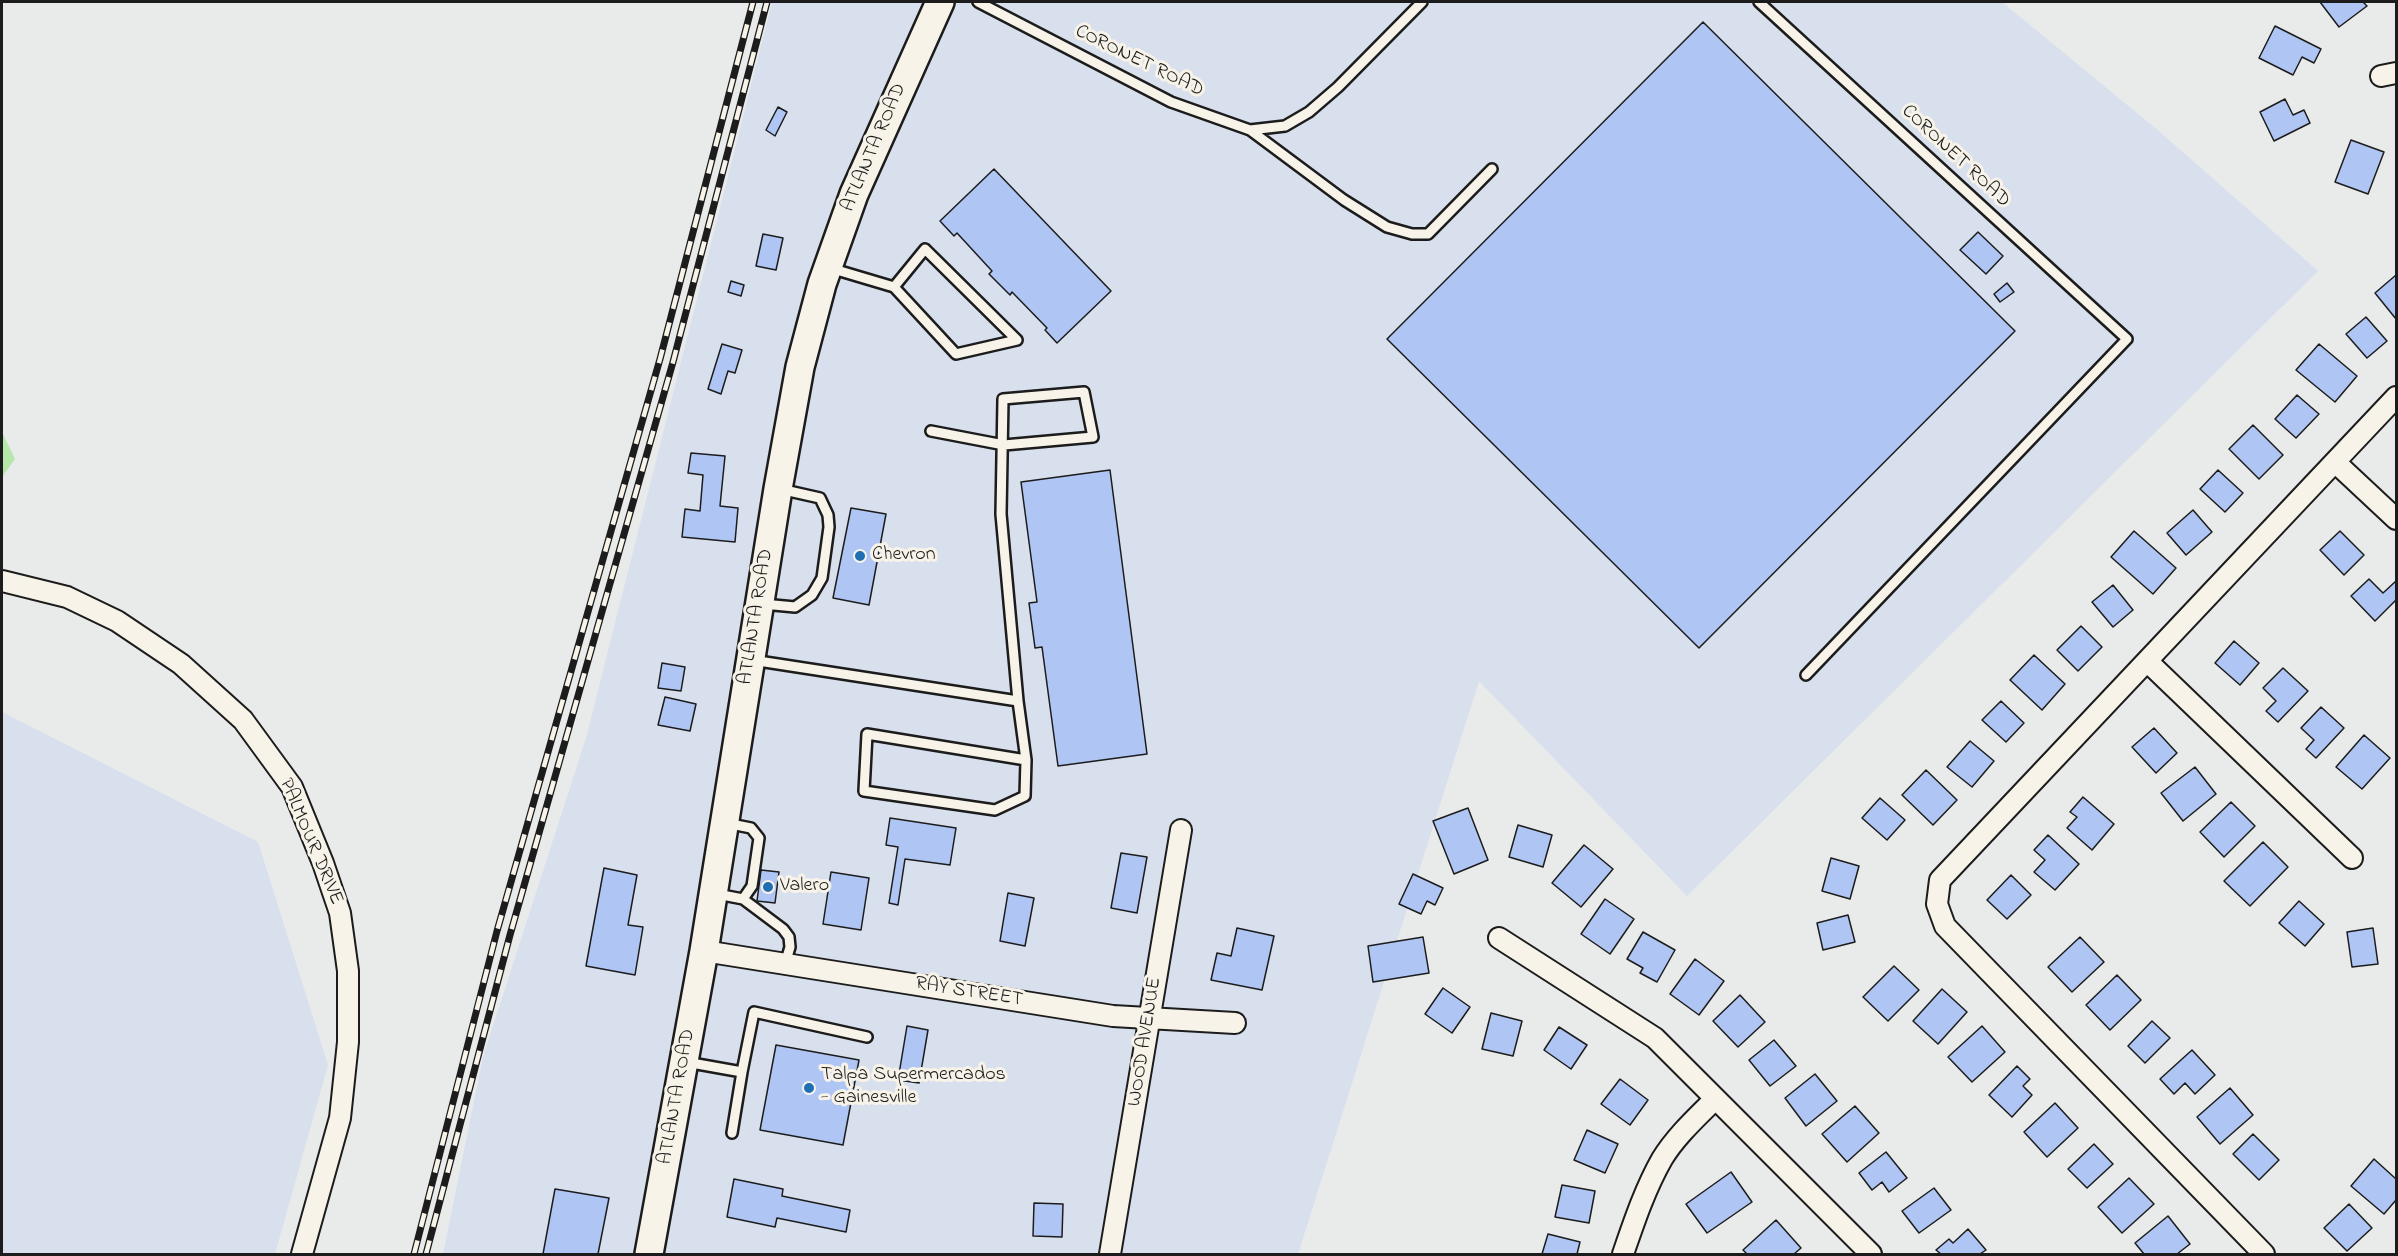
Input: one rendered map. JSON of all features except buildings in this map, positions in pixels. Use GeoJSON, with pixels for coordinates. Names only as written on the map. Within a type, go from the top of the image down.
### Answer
{"type":"FeatureCollection","features":[{"type":"Feature","properties":{"kind":"main road","name":"ATLANTA ROAD"},"geometry":{"type":"LineString","coordinates":[[649,1254],[704,951],[759,603],[800,367],[828,267],[854,194],[940,2]]}},
{"type":"Feature","properties":{"kind":"street"},"geometry":{"type":"LineString","coordinates":[[2264,1254],[1946,926],[1937,904],[1940,880],[2397,397]]}},
{"type":"Feature","properties":{"kind":"street"},"geometry":{"type":"LineString","coordinates":[[2335,462],[2397,519]]}},
{"type":"Feature","properties":{"kind":"street","name":"PALMOUR DRIVE"},"geometry":{"type":"LineString","coordinates":[[2,581],[66,597],[117,621],[181,664],[243,720],[292,787],[323,863],[340,913],[348,971],[348,1042],[340,1118],[302,1254]]}},
{"type":"Feature","properties":{"kind":"street"},"geometry":{"type":"LineString","coordinates":[[2147,661],[2352,858]]}},
{"type":"Feature","properties":{"kind":"street","name":"WOOD AVENUE"},"geometry":{"type":"LineString","coordinates":[[1110,1254],[1181,830]]}},
{"type":"Feature","properties":{"kind":"street"},"geometry":{"type":"LineString","coordinates":[[1499,938],[1655,1038],[1871,1254]]}},
{"type":"Feature","properties":{"kind":"street","name":"RAY STREET"},"geometry":{"type":"LineString","coordinates":[[704,951],[1113,1016],[1235,1023]]}},
{"type":"Feature","properties":{"kind":"street"},"geometry":{"type":"LineString","coordinates":[[1623,1254],[1642,1198],[1664,1157],[1689,1125],[1715,1099]]}},
{"type":"Feature","properties":{"kind":"lane","name":"CORONET ROAD"},"geometry":{"type":"LineString","coordinates":[[978,2],[1171,102],[1250,130],[1285,126],[1309,112],[1338,87],[1422,2]]}},
{"type":"Feature","properties":{"kind":"lane","name":"CORONET ROAD"},"geometry":{"type":"LineString","coordinates":[[1759,2],[2127,339],[1806,675]]}},
{"type":"Feature","properties":{"kind":"lane"},"geometry":{"type":"LineString","coordinates":[[1250,130],[1344,200],[1387,227],[1412,234],[1428,234],[1492,168]]}},
{"type":"Feature","properties":{"kind":"lane"},"geometry":{"type":"LineString","coordinates":[[828,267],[894,287],[956,354],[1017,340],[925,249],[894,287]]}},
{"type":"Feature","properties":{"kind":"lane"},"geometry":{"type":"LineString","coordinates":[[931,431],[1004,444],[1093,437],[1084,392],[1003,399],[1004,444],[1001,514],[1018,701],[1026,760],[1025,796],[995,810],[864,791],[867,734],[1026,760]]}},
{"type":"Feature","properties":{"kind":"lane"},"geometry":{"type":"LineString","coordinates":[[759,603],[795,607],[812,595],[822,579],[829,527],[828,515],[820,498],[778,489]]}},
{"type":"Feature","properties":{"kind":"lane"},"geometry":{"type":"LineString","coordinates":[[750,660],[1018,701]]}},
{"type":"Feature","properties":{"kind":"lane"},"geometry":{"type":"LineString","coordinates":[[724,822],[751,828],[759,838],[752,885],[743,899]]}},
{"type":"Feature","properties":{"kind":"lane"},"geometry":{"type":"LineString","coordinates":[[713,893],[743,899],[783,929],[789,937],[790,946],[785,964]]}},
{"type":"Feature","properties":{"kind":"lane"},"geometry":{"type":"LineString","coordinates":[[732,1133],[754,1012],[867,1037]]}},
{"type":"Feature","properties":{"kind":"lane"},"geometry":{"type":"LineString","coordinates":[[684,1062],[742,1072]]}},
{"type":"Feature","properties":{"kind":"shaded area"},"geometry":{"type":"Polygon","coordinates":[[[772,2],[2002,2],[2160,132],[2318,271],[1687,896],[1479,681],[1298,1254],[443,1254],[483,1057],[586,738],[772,2]]]}},
{"type":"Feature","properties":{"kind":"shaded area"},"geometry":{"type":"Polygon","coordinates":[[[2,712],[258,842],[328,1065],[275,1254],[2,1254],[2,712]]]}},
{"type":"Feature","properties":{"kind":"green space"},"geometry":{"type":"Polygon","coordinates":[[[2,432],[15,459],[2,477],[2,432]]]}},
{"type":"Feature","properties":{"kind":"railway"},"geometry":{"type":"LineString","coordinates":[[414,1254],[497,931],[660,359],[753,2]]}},
{"type":"Feature","properties":{"kind":"railway"},"geometry":{"type":"LineString","coordinates":[[426,1254],[510,935],[673,362],[767,2]]}},
{"type":"Feature","properties":{"kind":"place","name":"Chevron"},"geometry":{"type":"Point","coordinates":[860,556]}},
{"type":"Feature","properties":{"kind":"place","name":"Valero"},"geometry":{"type":"Point","coordinates":[768,887]}},
{"type":"Feature","properties":{"kind":"place","name":"Talpa Supermercados - Gainesville"},"geometry":{"type":"Point","coordinates":[809,1088]}}]}
